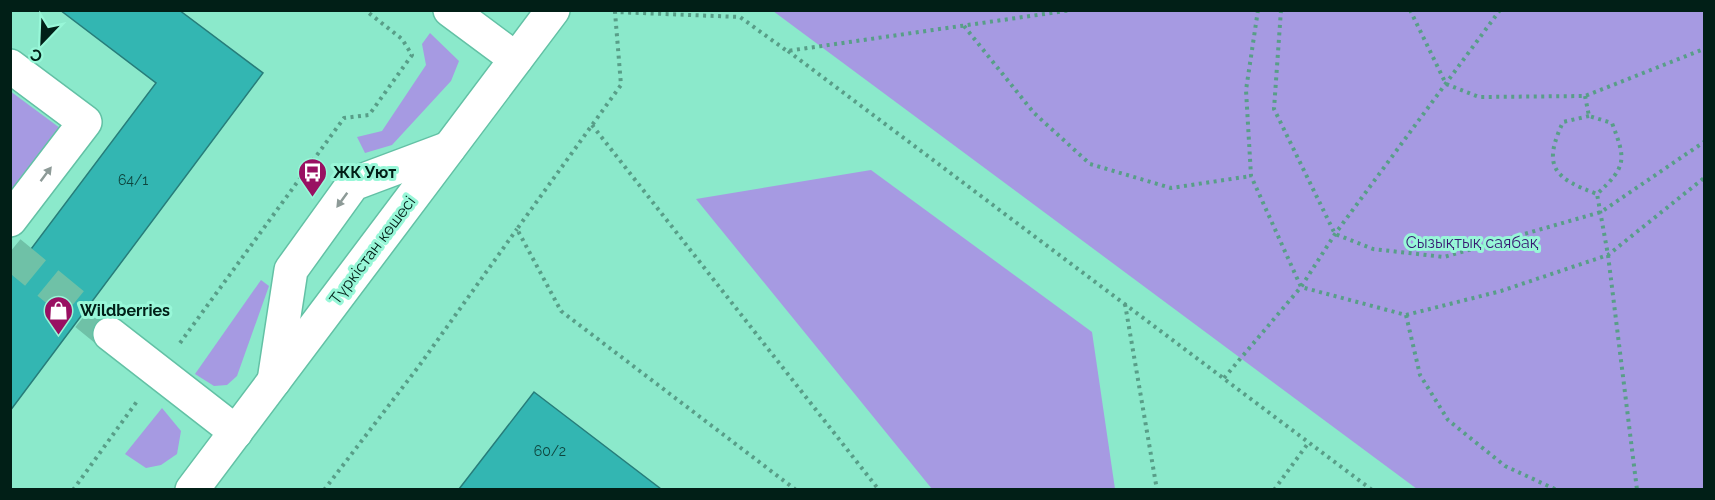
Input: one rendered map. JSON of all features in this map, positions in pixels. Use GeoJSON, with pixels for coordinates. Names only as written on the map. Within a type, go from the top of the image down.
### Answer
{"type":"FeatureCollection","features":[{"type":"Feature","properties":{"kind":"main road"},"geometry":{"type":"LineString","coordinates":[[450,10],[516,60]]}},
{"type":"Feature","properties":{"kind":"main road","name":"Түркістан көшесі"},"geometry":{"type":"LineString","coordinates":[[192,489],[553,10]]}},
{"type":"Feature","properties":{"kind":"main road"},"geometry":{"type":"LineString","coordinates":[[10,66],[85,122],[10,220]]}},
{"type":"Feature","properties":{"kind":"main road"},"geometry":{"type":"LineString","coordinates":[[274,381],[291,270],[353,184],[449,148]]}},
{"type":"Feature","properties":{"kind":"main road"},"geometry":{"type":"LineString","coordinates":[[110,334],[236,432]]}},
{"type":"Feature","properties":{"kind":"path"},"geometry":{"type":"LineString","coordinates":[[73,489],[344,118],[369,114],[412,55],[402,39],[364,10]]}},
{"type":"Feature","properties":{"kind":"path"},"geometry":{"type":"LineString","coordinates":[[787,51],[1072,10]]}},
{"type":"Feature","properties":{"kind":"path"},"geometry":{"type":"LineString","coordinates":[[1258,10],[1246,90],[1251,176],[1301,287]]}},
{"type":"Feature","properties":{"kind":"path"},"geometry":{"type":"LineString","coordinates":[[1281,10],[1274,109],[1335,234],[1373,249],[1444,257],[1601,212],[1704,142]]}},
{"type":"Feature","properties":{"kind":"path"},"geometry":{"type":"LineString","coordinates":[[1410,10],[1446,84],[1479,97],[1585,96],[1704,49]]}},
{"type":"Feature","properties":{"kind":"path"},"geometry":{"type":"LineString","coordinates":[[1224,378],[1301,287],[1335,234],[1500,10]]}},
{"type":"Feature","properties":{"kind":"path"},"geometry":{"type":"LineString","coordinates":[[324,489],[419,366],[621,85],[615,12],[741,17],[1372,489]]}},
{"type":"Feature","properties":{"kind":"path"},"geometry":{"type":"LineString","coordinates":[[964,26],[1034,113],[1090,164],[1171,188],[1251,176]]}},
{"type":"Feature","properties":{"kind":"path"},"geometry":{"type":"LineString","coordinates":[[1585,96],[1590,116]]}},
{"type":"Feature","properties":{"kind":"path"},"geometry":{"type":"LineString","coordinates":[[1590,116],[1612,123],[1622,150],[1618,174],[1597,194],[1571,184],[1555,170],[1551,146],[1563,122],[1590,116]]}},
{"type":"Feature","properties":{"kind":"path"},"geometry":{"type":"LineString","coordinates":[[592,125],[879,489]]}},
{"type":"Feature","properties":{"kind":"path"},"geometry":{"type":"LineString","coordinates":[[1301,287],[1406,315],[1501,291],[1608,255],[1704,178]]}},
{"type":"Feature","properties":{"kind":"path"},"geometry":{"type":"LineString","coordinates":[[1597,194],[1608,255],[1637,489]]}},
{"type":"Feature","properties":{"kind":"path"},"geometry":{"type":"LineString","coordinates":[[517,230],[561,311],[796,489]]}},
{"type":"Feature","properties":{"kind":"path"},"geometry":{"type":"LineString","coordinates":[[1125,304],[1157,489]]}},
{"type":"Feature","properties":{"kind":"path"},"geometry":{"type":"LineString","coordinates":[[1406,315],[1420,375],[1448,420],[1505,466],[1557,489]]}},
{"type":"Feature","properties":{"kind":"path"},"geometry":{"type":"LineString","coordinates":[[1274,489],[1309,442]]}},
{"type":"Feature","properties":{"kind":"green space","name":"Сызықтық саябақ"},"geometry":{"type":"Polygon","coordinates":[[[773,11],[1704,11],[1704,489],[1417,489],[773,11]]]}},
{"type":"Feature","properties":{"kind":"green space"},"geometry":{"type":"Polygon","coordinates":[[[430,33],[459,61],[451,81],[392,145],[365,153],[357,137],[382,131],[426,65],[422,44],[430,33]]]}},
{"type":"Feature","properties":{"kind":"green space"},"geometry":{"type":"Polygon","coordinates":[[[10,91],[64,131],[10,202],[10,91]]]}},
{"type":"Feature","properties":{"kind":"green space"},"geometry":{"type":"Polygon","coordinates":[[[871,170],[1092,332],[1115,489],[932,489],[696,199],[871,170]]]}},
{"type":"Feature","properties":{"kind":"green space"},"geometry":{"type":"Polygon","coordinates":[[[261,280],[269,286],[237,376],[227,385],[214,386],[195,374],[261,280]]]}},
{"type":"Feature","properties":{"kind":"green space"},"geometry":{"type":"Polygon","coordinates":[[[162,408],[181,431],[177,454],[161,465],[146,468],[125,454],[162,408]]]}},
{"type":"Feature","properties":{"kind":"building"},"geometry":{"type":"Polygon","coordinates":[[[60,10],[179,10],[263,73],[10,411],[10,277],[156,83],[60,10]]]}},
{"type":"Feature","properties":{"kind":"building"},"geometry":{"type":"Polygon","coordinates":[[[534,392],[661,489],[459,489],[534,392]]]}},
{"type":"Feature","properties":{"kind":"tunnel"},"geometry":{"type":"LineString","coordinates":[[10,252],[110,334]]}},
{"type":"Feature","properties":{"kind":"place","name":"ЖК Уют"},"geometry":{"type":"Point","coordinates":[312,198]}},
{"type":"Feature","properties":{"kind":"place","name":"Wildberries"},"geometry":{"type":"Point","coordinates":[59,336]}}]}
